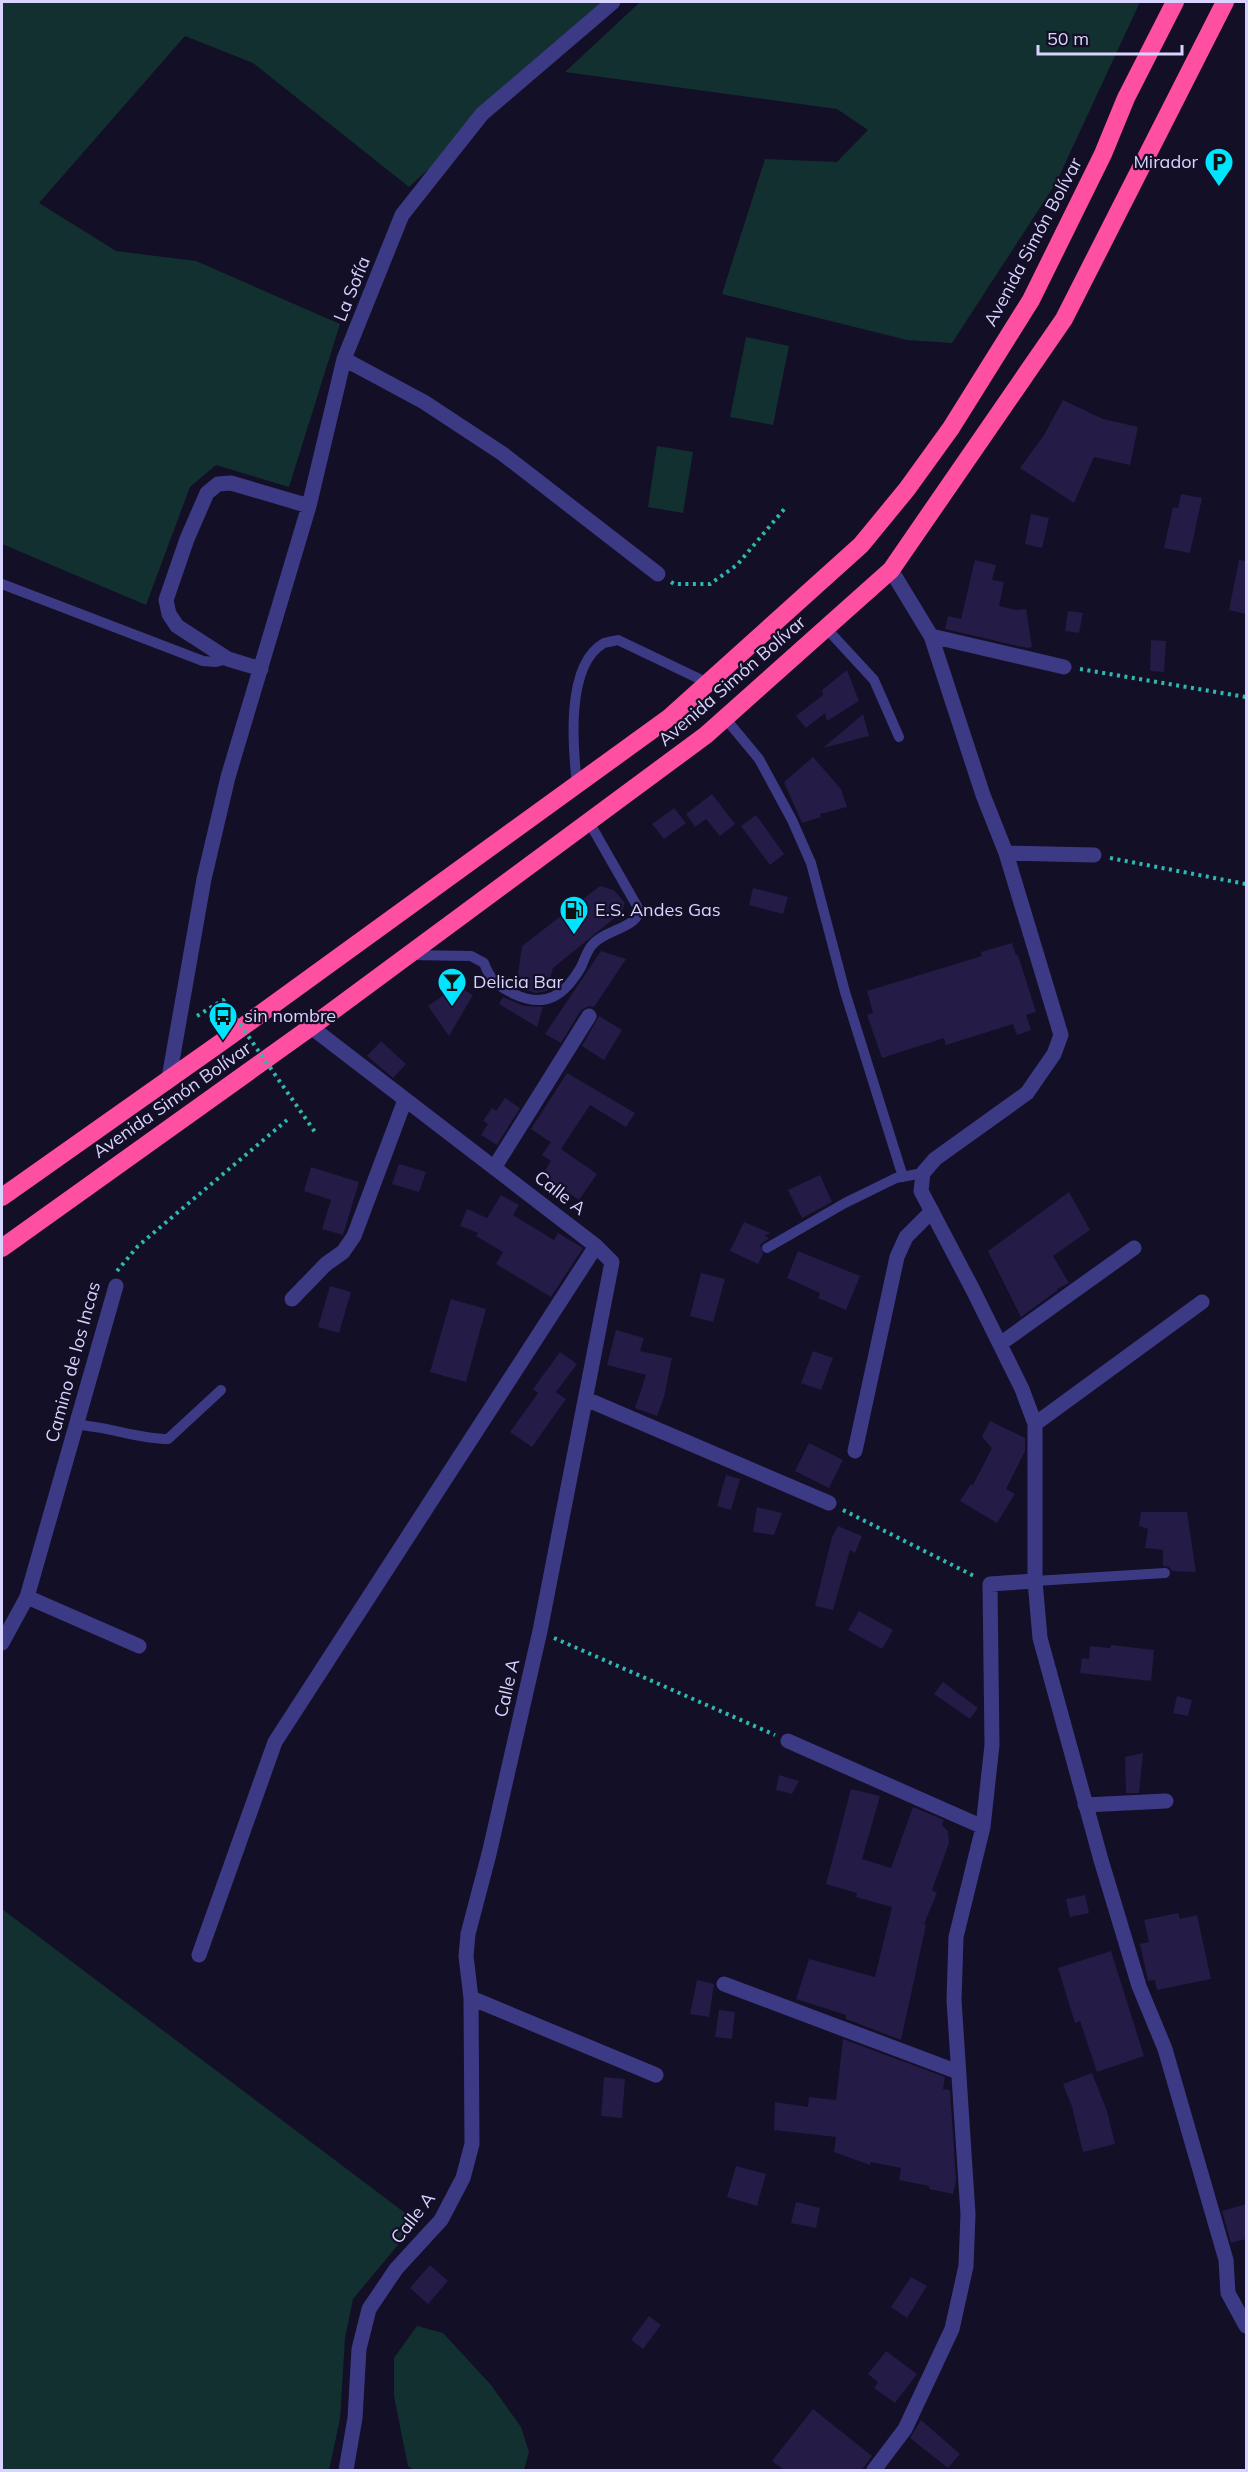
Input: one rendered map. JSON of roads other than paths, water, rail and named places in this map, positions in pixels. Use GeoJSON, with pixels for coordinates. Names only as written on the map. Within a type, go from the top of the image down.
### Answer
{"type":"FeatureCollection","features":[{"type":"Feature","properties":{"kind":"highway","name":"Avenida Simón Bolívar"},"geometry":{"type":"LineString","coordinates":[[2,1197],[670,717],[861,545],[908,489],[951,428],[1031,300],[1103,154],[1126,98],[1175,2]]}},
{"type":"Feature","properties":{"kind":"highway","name":"Avenida Simón Bolívar"},"geometry":{"type":"LineString","coordinates":[[2,1248],[311,1027],[706,735],[891,570],[1064,319],[1225,2]]}},
{"type":"Feature","properties":{"kind":"street","name":"La Sofía"},"geometry":{"type":"LineString","coordinates":[[169,1078],[204,879],[228,777],[309,506],[344,359],[402,215],[482,114],[613,2]]}},
{"type":"Feature","properties":{"kind":"street"},"geometry":{"type":"LineString","coordinates":[[344,359],[424,402],[503,454],[658,574]]}},
{"type":"Feature","properties":{"kind":"street"},"geometry":{"type":"LineString","coordinates":[[261,669],[228,659],[177,626],[169,614],[166,600],[187,540],[207,493],[218,484],[231,483],[309,506]]}},
{"type":"Feature","properties":{"kind":"street"},"geometry":{"type":"LineString","coordinates":[[891,570],[931,636],[983,795],[1006,853],[1060,1035],[1053,1054],[1027,1093],[934,1159],[923,1173],[921,1191],[1000,1344],[1035,1424],[1035,1581],[1040,1638],[1085,1805],[1139,1986],[1165,2049],[1226,2260],[1228,2293],[1246,2326]]}},
{"type":"Feature","properties":{"kind":"street"},"geometry":{"type":"LineString","coordinates":[[931,636],[1064,667]]}},
{"type":"Feature","properties":{"kind":"street"},"geometry":{"type":"LineString","coordinates":[[1006,853],[1094,855]]}},
{"type":"Feature","properties":{"kind":"street"},"geometry":{"type":"LineString","coordinates":[[494,1168],[589,1016]]}},
{"type":"Feature","properties":{"kind":"street","name":"Calle A"},"geometry":{"type":"LineString","coordinates":[[311,1027],[596,1246],[612,1262],[540,1631],[489,1854],[468,1934],[466,1956],[471,1998],[472,2144],[464,2178],[441,2220],[396,2269],[369,2308],[359,2349],[355,2418],[346,2470]]}},
{"type":"Feature","properties":{"kind":"street"},"geometry":{"type":"LineString","coordinates":[[291,1299],[326,1264],[343,1252],[354,1236],[405,1100]]}},
{"type":"Feature","properties":{"kind":"street"},"geometry":{"type":"LineString","coordinates":[[855,1451],[897,1257],[906,1237],[932,1211]]}},
{"type":"Feature","properties":{"kind":"street"},"geometry":{"type":"LineString","coordinates":[[199,1955],[275,1742],[596,1246]]}},
{"type":"Feature","properties":{"kind":"street"},"geometry":{"type":"LineString","coordinates":[[1000,1344],[1134,1248]]}},
{"type":"Feature","properties":{"kind":"street","name":"Camino de los Incas"},"geometry":{"type":"LineString","coordinates":[[2,1643],[27,1597],[116,1286]]}},
{"type":"Feature","properties":{"kind":"street"},"geometry":{"type":"LineString","coordinates":[[1035,1424],[1202,1302]]}},
{"type":"Feature","properties":{"kind":"street"},"geometry":{"type":"LineString","coordinates":[[586,1399],[829,1503]]}},
{"type":"Feature","properties":{"kind":"street"},"geometry":{"type":"LineString","coordinates":[[874,2470],[905,2429],[952,2329],[966,2266],[968,2214],[954,2000],[956,1937],[983,1827],[992,1745],[990,1584],[1035,1581]]}},
{"type":"Feature","properties":{"kind":"street"},"geometry":{"type":"LineString","coordinates":[[27,1597],[139,1646]]}},
{"type":"Feature","properties":{"kind":"street"},"geometry":{"type":"LineString","coordinates":[[788,1741],[983,1827]]}},
{"type":"Feature","properties":{"kind":"street"},"geometry":{"type":"LineString","coordinates":[[1085,1805],[1167,1801]]}},
{"type":"Feature","properties":{"kind":"street"},"geometry":{"type":"LineString","coordinates":[[724,1984],[958,2072]]}},
{"type":"Feature","properties":{"kind":"street"},"geometry":{"type":"LineString","coordinates":[[471,1998],[656,2075]]}},
{"type":"Feature","properties":{"kind":"lane"},"geometry":{"type":"LineString","coordinates":[[2,584],[203,661],[216,662],[228,659]]}},
{"type":"Feature","properties":{"kind":"lane"},"geometry":{"type":"LineString","coordinates":[[826,628],[874,680],[898,737]]}},
{"type":"Feature","properties":{"kind":"lane"},"geometry":{"type":"LineString","coordinates":[[576,785],[572,738],[575,698],[590,657],[605,643],[618,640],[708,682]]}},
{"type":"Feature","properties":{"kind":"lane"},"geometry":{"type":"LineString","coordinates":[[724,718],[759,759],[792,820],[811,863],[845,992],[903,1177]]}},
{"type":"Feature","properties":{"kind":"lane"},"geometry":{"type":"LineString","coordinates":[[409,955],[471,956],[484,963],[494,983],[508,991],[525,999],[544,1001],[553,998],[570,985],[595,941],[634,920],[639,913],[589,822]]}},
{"type":"Feature","properties":{"kind":"lane"},"geometry":{"type":"LineString","coordinates":[[767,1248],[826,1212],[903,1177],[923,1173]]}},
{"type":"Feature","properties":{"kind":"lane"},"geometry":{"type":"LineString","coordinates":[[77,1425],[99,1426],[156,1439],[168,1439],[221,1390]]}},
{"type":"Feature","properties":{"kind":"lane"},"geometry":{"type":"LineString","coordinates":[[1035,1581],[1165,1572]]}},
{"type":"Feature","properties":{"kind":"place","name":"Mirador"},"geometry":{"type":"Point","coordinates":[1219,188]}},
{"type":"Feature","properties":{"kind":"place","name":"E.S. Andes Gas"},"geometry":{"type":"Point","coordinates":[574,936]}},
{"type":"Feature","properties":{"kind":"place","name":"Delicia Bar"},"geometry":{"type":"Point","coordinates":[452,1008]}},
{"type":"Feature","properties":{"kind":"place","name":"sin nombre"},"geometry":{"type":"Point","coordinates":[223,1042]}}]}
